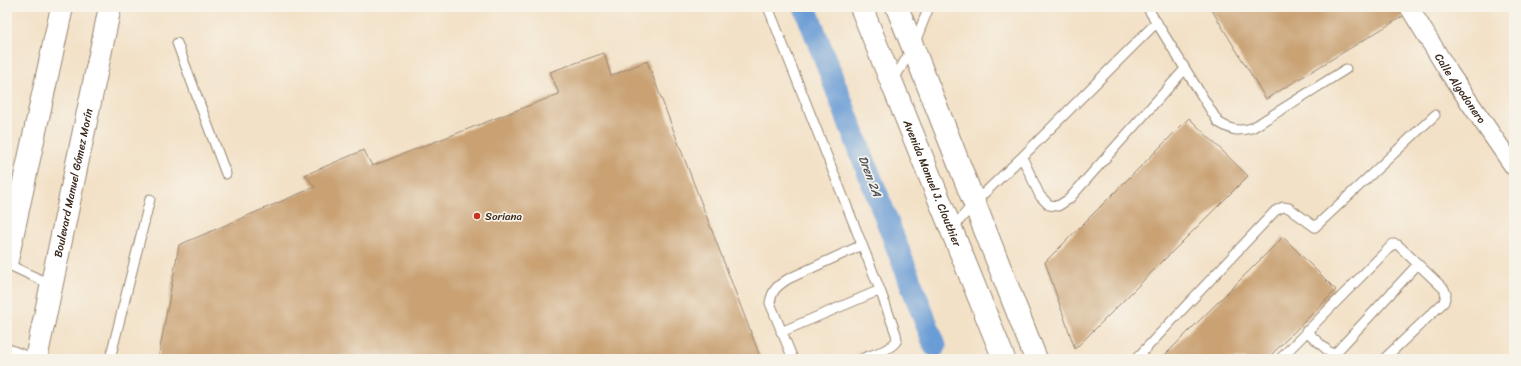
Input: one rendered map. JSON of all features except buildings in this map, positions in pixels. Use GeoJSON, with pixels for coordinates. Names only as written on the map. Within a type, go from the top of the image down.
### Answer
{"type":"FeatureCollection","features":[{"type":"Feature","properties":{"kind":"main road"},"geometry":{"type":"LineString","coordinates":[[7,260],[62,7]]}},
{"type":"Feature","properties":{"kind":"main road","name":"Boulevard Manuel Gómez Morín"},"geometry":{"type":"LineString","coordinates":[[36,359],[110,7]]}},
{"type":"Feature","properties":{"kind":"main road","name":"Avenida Manuel J. Clouthier"},"geometry":{"type":"LineString","coordinates":[[861,7],[1004,359]]}},
{"type":"Feature","properties":{"kind":"main road"},"geometry":{"type":"LineString","coordinates":[[897,7],[1036,359]]}},
{"type":"Feature","properties":{"kind":"street","name":"Calle Algodonero"},"geometry":{"type":"LineString","coordinates":[[1409,7],[1450,74],[1514,167]]}},
{"type":"Feature","properties":{"kind":"street"},"geometry":{"type":"LineString","coordinates":[[7,353],[22,359]]}},
{"type":"Feature","properties":{"kind":"lane"},"geometry":{"type":"LineString","coordinates":[[768,7],[880,290],[898,340],[888,349],[861,359]]}},
{"type":"Feature","properties":{"kind":"lane"},"geometry":{"type":"LineString","coordinates":[[892,82],[913,47],[929,7]]}},
{"type":"Feature","properties":{"kind":"lane"},"geometry":{"type":"LineString","coordinates":[[1147,7],[1218,122],[1229,128],[1240,131],[1252,128],[1346,69]]}},
{"type":"Feature","properties":{"kind":"lane"},"geometry":{"type":"LineString","coordinates":[[952,229],[974,203],[1157,22]]}},
{"type":"Feature","properties":{"kind":"lane"},"geometry":{"type":"LineString","coordinates":[[177,44],[226,174]]}},
{"type":"Feature","properties":{"kind":"lane"},"geometry":{"type":"LineString","coordinates":[[1022,157],[1040,196],[1049,205],[1058,206],[1069,199],[1185,69]]}},
{"type":"Feature","properties":{"kind":"lane"},"geometry":{"type":"LineString","coordinates":[[1136,359],[1275,211],[1283,207],[1289,208],[1315,227],[1435,115]]}},
{"type":"Feature","properties":{"kind":"lane"},"geometry":{"type":"LineString","coordinates":[[110,359],[150,199]]}},
{"type":"Feature","properties":{"kind":"lane"},"geometry":{"type":"LineString","coordinates":[[1280,359],[1393,244],[1398,246],[1418,264],[1444,289],[1446,294],[1444,302],[1384,359]]}},
{"type":"Feature","properties":{"kind":"lane"},"geometry":{"type":"LineString","coordinates":[[793,359],[770,304],[771,294],[778,286],[788,279],[862,245]]}},
{"type":"Feature","properties":{"kind":"lane"},"geometry":{"type":"LineString","coordinates":[[7,264],[52,285]]}},
{"type":"Feature","properties":{"kind":"lane"},"geometry":{"type":"LineString","coordinates":[[1306,331],[1334,358],[1418,264]]}},
{"type":"Feature","properties":{"kind":"lane"},"geometry":{"type":"LineString","coordinates":[[781,332],[880,290]]}},
{"type":"Feature","properties":{"kind":"waterway","name":"Dren 2A"},"geometry":{"type":"LineString","coordinates":[[805,7],[935,346]]}},
{"type":"Feature","properties":{"kind":"place","name":"Soriana"},"geometry":{"type":"Point","coordinates":[477,216]}}]}
